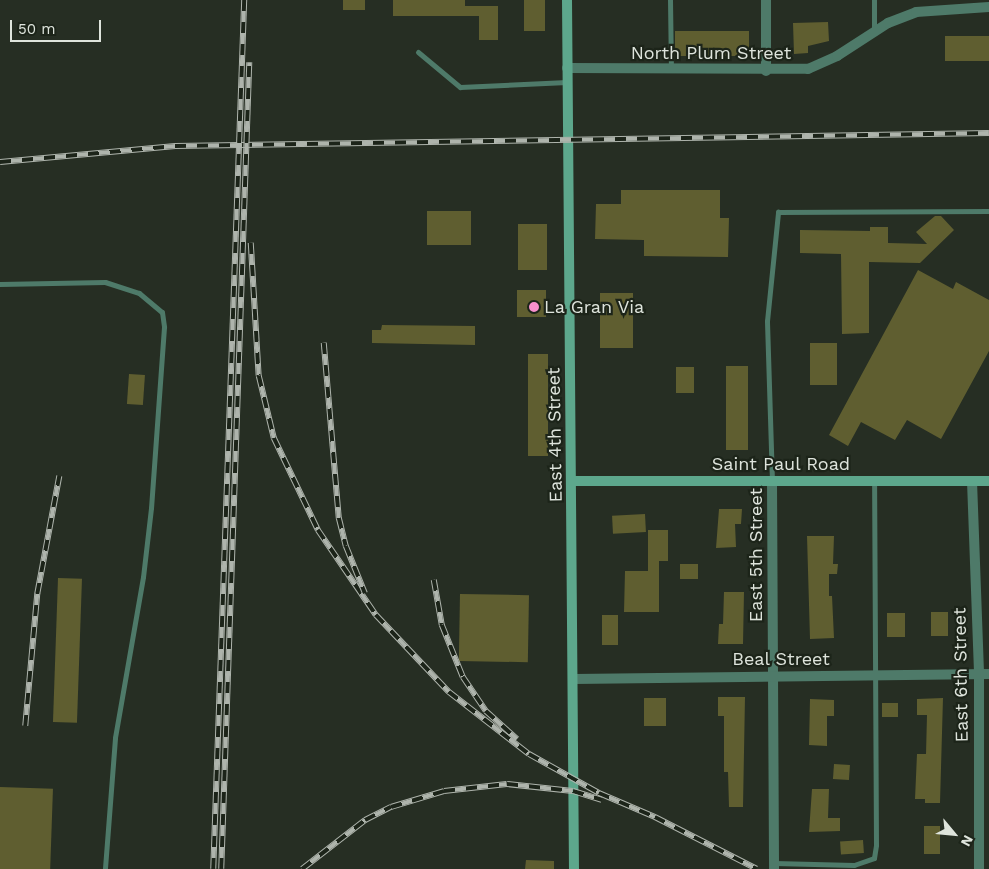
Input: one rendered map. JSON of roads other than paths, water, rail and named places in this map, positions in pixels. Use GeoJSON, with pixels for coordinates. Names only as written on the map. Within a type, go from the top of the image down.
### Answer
{"type":"FeatureCollection","features":[{"type":"Feature","properties":{"kind":"main road","name":"East 4th Street"},"geometry":{"type":"LineString","coordinates":[[567,0],[574,680],[574,869]]}},
{"type":"Feature","properties":{"kind":"main road","name":"Saint Paul Road"},"geometry":{"type":"LineString","coordinates":[[572,480],[989,480]]}},
{"type":"Feature","properties":{"kind":"street"},"geometry":{"type":"LineString","coordinates":[[766,0],[766,71]]}},
{"type":"Feature","properties":{"kind":"street","name":"North Plum Street"},"geometry":{"type":"LineString","coordinates":[[567,68],[766,71],[808,69],[838,56],[888,23],[916,12],[971,3],[989,7]]}},
{"type":"Feature","properties":{"kind":"street","name":"East 5th Street"},"geometry":{"type":"LineString","coordinates":[[772,481],[774,866]]}},
{"type":"Feature","properties":{"kind":"street","name":"East 6th Street"},"geometry":{"type":"LineString","coordinates":[[972,481],[984,674],[979,869]]}},
{"type":"Feature","properties":{"kind":"street","name":"Beal Street"},"geometry":{"type":"LineString","coordinates":[[574,680],[773,675],[984,674]]}},
{"type":"Feature","properties":{"kind":"lane"},"geometry":{"type":"LineString","coordinates":[[670,0],[671,70]]}},
{"type":"Feature","properties":{"kind":"lane"},"geometry":{"type":"LineString","coordinates":[[874,0],[874,33]]}},
{"type":"Feature","properties":{"kind":"lane"},"geometry":{"type":"LineString","coordinates":[[418,52],[460,87],[567,82]]}},
{"type":"Feature","properties":{"kind":"lane","name":"East 5th Street"},"geometry":{"type":"LineString","coordinates":[[772,481],[768,321],[778,212],[989,211]]}},
{"type":"Feature","properties":{"kind":"lane"},"geometry":{"type":"LineString","coordinates":[[0,284],[105,282],[139,293],[162,312],[164,327],[143,577],[115,738],[105,869]]}},
{"type":"Feature","properties":{"kind":"lane"},"geometry":{"type":"LineString","coordinates":[[774,866],[854,865],[874,858],[876,845],[876,674],[874,481]]}},
{"type":"Feature","properties":{"kind":"railway"},"geometry":{"type":"LineString","coordinates":[[213,869],[244,0]]}},
{"type":"Feature","properties":{"kind":"railway"},"geometry":{"type":"LineString","coordinates":[[221,869],[249,62]]}},
{"type":"Feature","properties":{"kind":"railway"},"geometry":{"type":"LineString","coordinates":[[0,162],[175,146],[989,133]]}},
{"type":"Feature","properties":{"kind":"railway"},"geometry":{"type":"LineString","coordinates":[[251,243],[259,376],[274,438],[318,530],[376,615],[449,692],[529,754],[599,793],[655,817],[757,869]]}},
{"type":"Feature","properties":{"kind":"railway"},"geometry":{"type":"LineString","coordinates":[[324,343],[339,518],[346,546],[365,593]]}},
{"type":"Feature","properties":{"kind":"railway"},"geometry":{"type":"LineString","coordinates":[[25,726],[37,594],[59,476]]}},
{"type":"Feature","properties":{"kind":"railway"},"geometry":{"type":"LineString","coordinates":[[434,580],[442,625],[463,677],[486,711],[517,739]]}},
{"type":"Feature","properties":{"kind":"railway"},"geometry":{"type":"LineString","coordinates":[[302,869],[365,820],[391,807],[444,791],[507,784],[573,791],[602,800]]}},
{"type":"Feature","properties":{"kind":"place","name":"La Gran Via"},"geometry":{"type":"Point","coordinates":[534,307]}}]}
